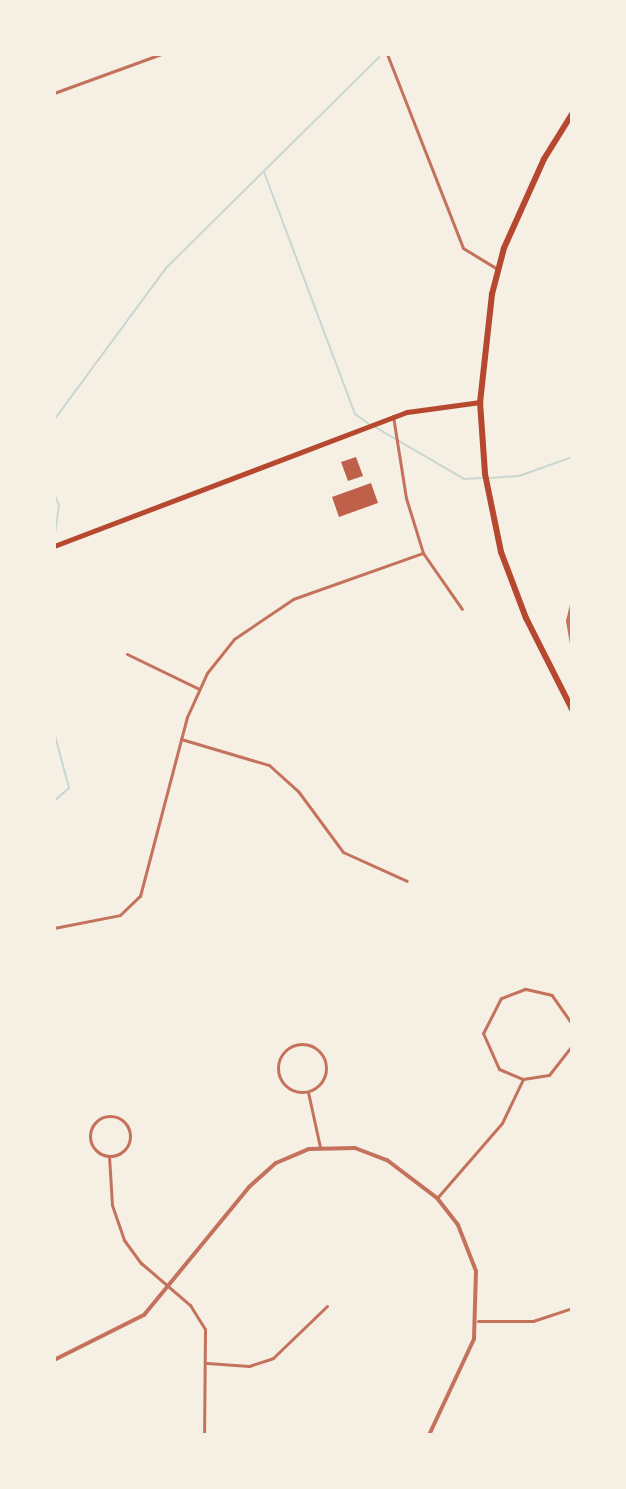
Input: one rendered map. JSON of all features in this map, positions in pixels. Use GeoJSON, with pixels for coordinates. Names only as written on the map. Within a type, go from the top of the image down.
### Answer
{"type":"FeatureCollection","features":[{"type":"Feature","properties":{"kind":"highway"},"geometry":{"type":"LineString","coordinates":[[572,114],[528,191],[499,270],[480,402],[485,474],[501,552],[526,618],[572,709]]}},
{"type":"Feature","properties":{"kind":"main road"},"geometry":{"type":"LineString","coordinates":[[54,546],[393,416],[480,402]]}},
{"type":"Feature","properties":{"kind":"street"},"geometry":{"type":"LineString","coordinates":[[54,93],[161,54]]}},
{"type":"Feature","properties":{"kind":"street"},"geometry":{"type":"LineString","coordinates":[[387,54],[463,248],[499,270]]}},
{"type":"Feature","properties":{"kind":"street"},"geometry":{"type":"LineString","coordinates":[[393,416],[406,498],[423,553],[462,609]]}},
{"type":"Feature","properties":{"kind":"street"},"geometry":{"type":"LineString","coordinates":[[54,928],[120,915],[136,903],[145,884],[181,739],[199,689],[234,639],[276,608],[423,553]]}},
{"type":"Feature","properties":{"kind":"street"},"geometry":{"type":"LineString","coordinates":[[572,605],[568,621],[572,643]]}},
{"type":"Feature","properties":{"kind":"street"},"geometry":{"type":"LineString","coordinates":[[127,654],[199,689]]}},
{"type":"Feature","properties":{"kind":"street"},"geometry":{"type":"LineString","coordinates":[[181,739],[269,765],[298,791],[343,852],[407,881]]}},
{"type":"Feature","properties":{"kind":"street"},"geometry":{"type":"LineString","coordinates":[[572,1024],[562,1004],[539,990],[512,992],[491,1008],[485,1020],[484,1046],[499,1069],[523,1079],[549,1075],[572,1046]]}},
{"type":"Feature","properties":{"kind":"street"},"geometry":{"type":"LineString","coordinates":[[294,1045],[315,1048],[326,1063],[326,1074],[307,1092],[288,1088],[278,1072],[285,1051],[294,1045]]}},
{"type":"Feature","properties":{"kind":"street"},"geometry":{"type":"LineString","coordinates":[[437,1198],[502,1123],[523,1079]]}},
{"type":"Feature","properties":{"kind":"street"},"geometry":{"type":"LineString","coordinates":[[307,1092],[320,1147]]}},
{"type":"Feature","properties":{"kind":"street"},"geometry":{"type":"LineString","coordinates":[[114,1116],[125,1123],[130,1135],[122,1153],[109,1156],[92,1147],[89,1134],[101,1118],[114,1116]]}},
{"type":"Feature","properties":{"kind":"street"},"geometry":{"type":"LineString","coordinates":[[54,1360],[130,1325],[169,1288],[256,1179],[287,1157],[320,1147],[376,1155],[437,1198],[458,1225],[476,1271],[478,1321],[468,1358],[429,1435]]}},
{"type":"Feature","properties":{"kind":"street"},"geometry":{"type":"LineString","coordinates":[[109,1156],[112,1205],[120,1232],[141,1263],[202,1320],[207,1363],[204,1435]]}},
{"type":"Feature","properties":{"kind":"street"},"geometry":{"type":"LineString","coordinates":[[207,1363],[249,1366],[273,1358],[327,1306]]}},
{"type":"Feature","properties":{"kind":"street"},"geometry":{"type":"LineString","coordinates":[[478,1321],[533,1321],[572,1308]]}},
{"type":"Feature","properties":{"kind":"building"},"geometry":{"type":"Polygon","coordinates":[[[356,457],[363,476],[348,481],[341,462],[356,457]]]}},
{"type":"Feature","properties":{"kind":"building"},"geometry":{"type":"Polygon","coordinates":[[[371,483],[378,503],[339,517],[332,497],[371,483]]]}},
{"type":"Feature","properties":{"kind":"waterway"},"geometry":{"type":"LineString","coordinates":[[54,420],[166,268],[379,57]]}},
{"type":"Feature","properties":{"kind":"waterway"},"geometry":{"type":"LineString","coordinates":[[264,172],[355,414],[369,424]]}},
{"type":"Feature","properties":{"kind":"waterway"},"geometry":{"type":"LineString","coordinates":[[375,427],[464,479],[482,478]]}},
{"type":"Feature","properties":{"kind":"waterway"},"geometry":{"type":"LineString","coordinates":[[489,478],[519,476],[572,457]]}},
{"type":"Feature","properties":{"kind":"waterway"},"geometry":{"type":"LineString","coordinates":[[54,494],[59,505],[54,541]]}},
{"type":"Feature","properties":{"kind":"waterway"},"geometry":{"type":"LineString","coordinates":[[54,732],[69,788],[54,801]]}}]}
